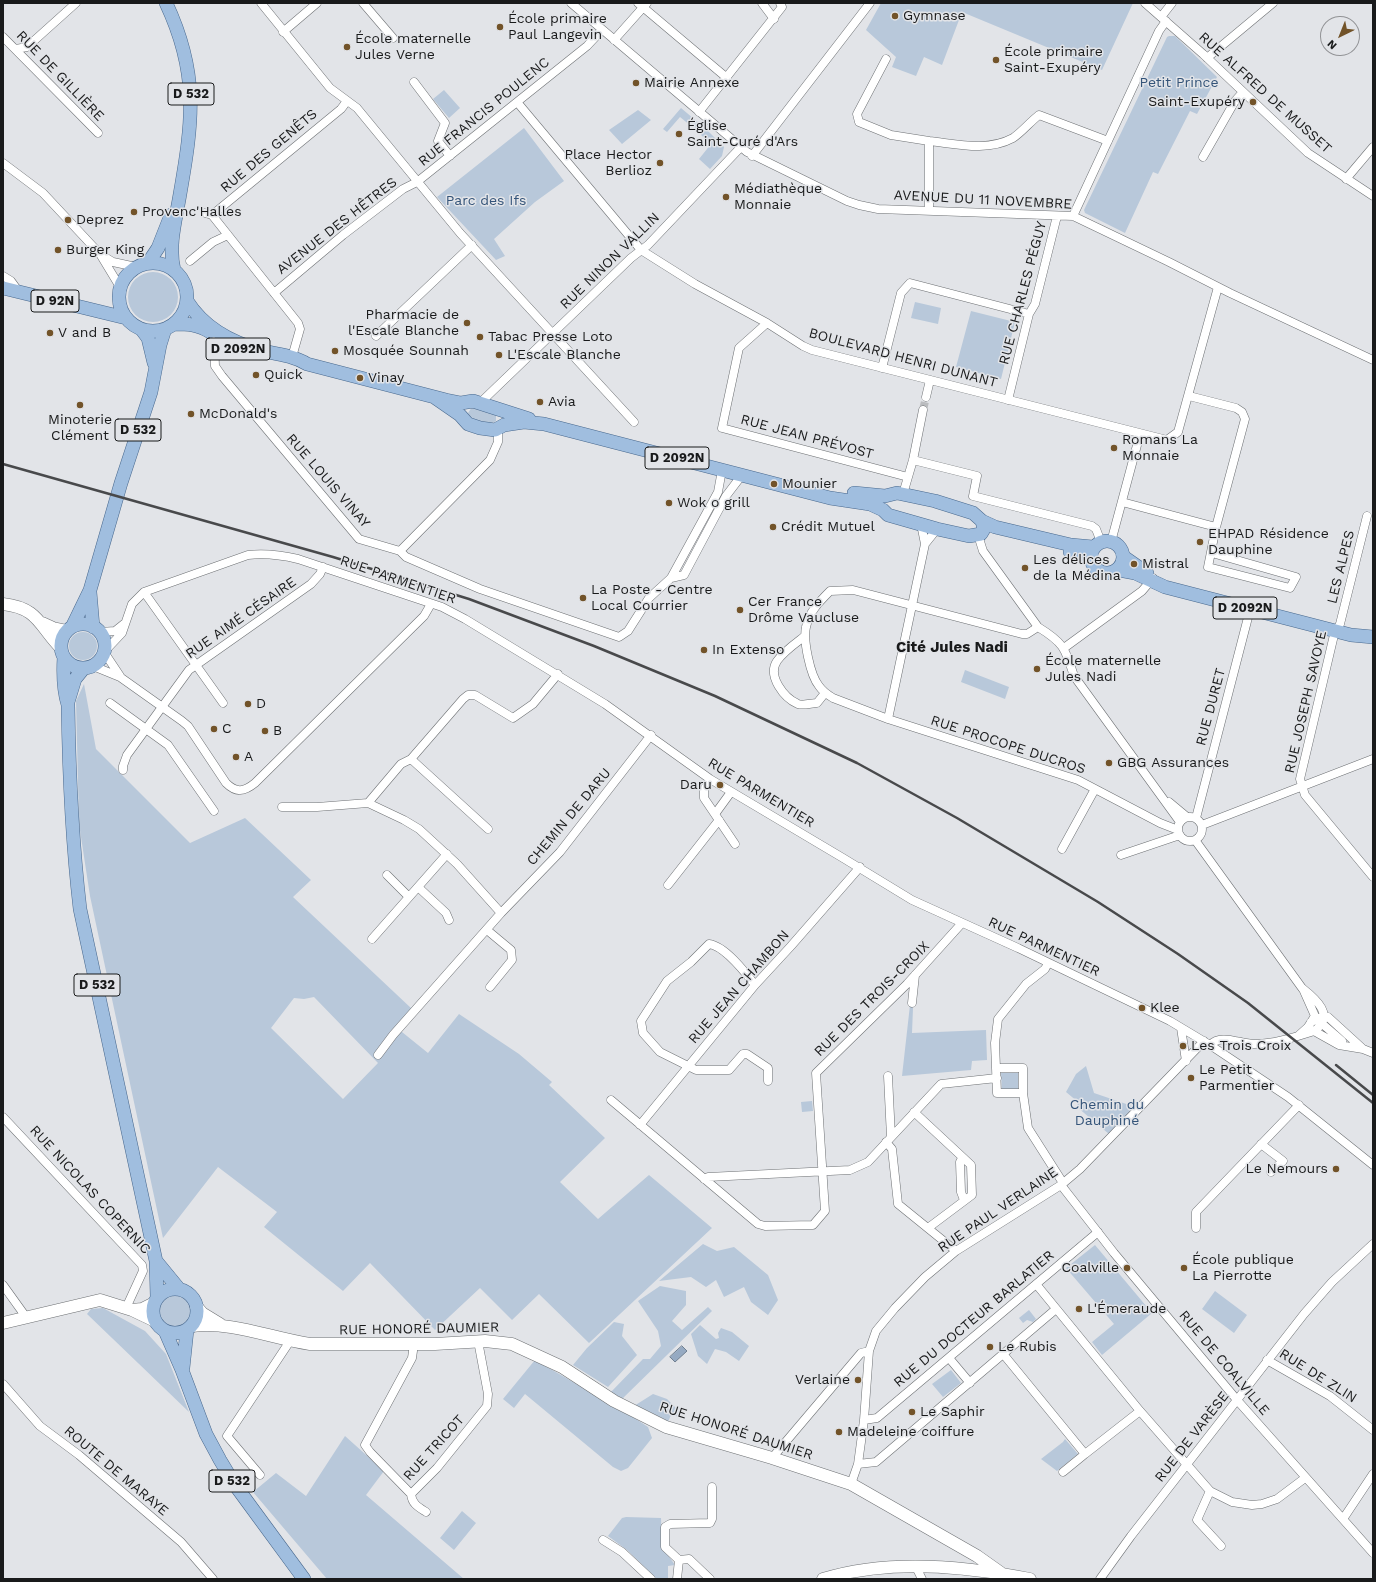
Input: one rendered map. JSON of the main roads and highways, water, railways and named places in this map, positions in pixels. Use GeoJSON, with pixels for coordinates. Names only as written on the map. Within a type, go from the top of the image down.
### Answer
{"type":"FeatureCollection","features":[{"type":"Feature","properties":{"kind":"main road","name":"D 532"},"geometry":{"type":"LineString","coordinates":[[166,3],[184,48],[190,79],[190,128],[170,252],[174,270]]}},
{"type":"Feature","properties":{"kind":"main road","name":"D 532"},"geometry":{"type":"LineString","coordinates":[[142,265],[158,248],[181,188]]}},
{"type":"Feature","properties":{"kind":"main road"},"geometry":{"type":"LineString","coordinates":[[157,263],[174,270],[182,277],[187,293],[187,301],[183,314],[169,327],[158,331],[142,330],[133,325],[126,318],[120,306],[119,290],[129,272],[142,265],[157,263]]}},
{"type":"Feature","properties":{"kind":"main road","name":"D 92N"},"geometry":{"type":"LineString","coordinates":[[4,290],[126,318]]}},
{"type":"Feature","properties":{"kind":"main road","name":"D 92N"},"geometry":{"type":"LineString","coordinates":[[89,309],[108,304],[119,290]]}},
{"type":"Feature","properties":{"kind":"main road","name":"D 2092N"},"geometry":{"type":"LineString","coordinates":[[187,301],[210,326],[234,341],[261,350],[292,357],[307,364],[434,397],[462,409]]}},
{"type":"Feature","properties":{"kind":"main road","name":"D 2092N"},"geometry":{"type":"LineString","coordinates":[[169,327],[192,324],[200,326],[232,347],[292,364],[307,364]]}},
{"type":"Feature","properties":{"kind":"main road","name":"D 532"},"geometry":{"type":"LineString","coordinates":[[70,629],[90,590],[121,483],[150,392],[160,345],[169,327]]}},
{"type":"Feature","properties":{"kind":"main road","name":"D 532"},"geometry":{"type":"LineString","coordinates":[[142,330],[148,338],[155,371]]}},
{"type":"Feature","properties":{"kind":"main road"},"geometry":{"type":"LineString","coordinates":[[473,401],[499,410],[506,420],[501,427],[490,430],[468,424],[462,409],[473,401]]}},
{"type":"Feature","properties":{"kind":"main road","name":"D 2092N"},"geometry":{"type":"LineString","coordinates":[[499,410],[544,424],[830,498],[861,501],[883,510]]}},
{"type":"Feature","properties":{"kind":"main road","name":"D 2092N"},"geometry":{"type":"LineString","coordinates":[[501,427],[524,422],[544,424]]}},
{"type":"Feature","properties":{"kind":"main road","name":"D 2092N"},"geometry":{"type":"LineString","coordinates":[[810,492],[885,496]]}},
{"type":"Feature","properties":{"kind":"main road"},"geometry":{"type":"LineString","coordinates":[[980,532],[973,512],[962,508],[893,493],[885,496],[882,502],[883,510],[888,515],[963,535],[980,532],[1028,544],[1081,554],[1099,548],[1121,548],[1124,562],[1119,570],[1103,573],[1094,566],[1099,548]]}},
{"type":"Feature","properties":{"kind":"main road","name":"D 2092N"},"geometry":{"type":"LineString","coordinates":[[1124,557],[1152,579]]}},
{"type":"Feature","properties":{"kind":"main road","name":"D 2092N"},"geometry":{"type":"LineString","coordinates":[[1119,570],[1135,573],[1251,606],[1337,627],[1354,628],[1373,637]]}},
{"type":"Feature","properties":{"kind":"main road","name":"D 532"},"geometry":{"type":"LineString","coordinates":[[90,590],[96,629]]}},
{"type":"Feature","properties":{"kind":"main road"},"geometry":{"type":"LineString","coordinates":[[79,624],[96,629],[103,637],[105,652],[100,660],[88,667],[72,666],[63,653],[62,642],[70,629],[79,624]]}},
{"type":"Feature","properties":{"kind":"main road","name":"D 532"},"geometry":{"type":"LineString","coordinates":[[63,653],[63,672],[68,705],[69,791],[74,862],[80,909],[156,1261],[156,1300]]}},
{"type":"Feature","properties":{"kind":"main road","name":"D 532"},"geometry":{"type":"LineString","coordinates":[[68,705],[75,680],[88,667]]}},
{"type":"Feature","properties":{"kind":"main road","name":"D 532"},"geometry":{"type":"LineString","coordinates":[[156,1261],[179,1289]]}},
{"type":"Feature","properties":{"kind":"main road"},"geometry":{"type":"LineString","coordinates":[[179,1289],[190,1296],[196,1306],[197,1313],[189,1328],[176,1334],[165,1331],[155,1321],[152,1309],[156,1300],[163,1292],[179,1289]]}},
{"type":"Feature","properties":{"kind":"main road","name":"D 532"},"geometry":{"type":"LineString","coordinates":[[182,1370],[189,1328]]}},
{"type":"Feature","properties":{"kind":"main road","name":"D 532"},"geometry":{"type":"LineString","coordinates":[[165,1331],[182,1370],[197,1411],[220,1460],[235,1486],[304,1579]]}},
{"type":"Feature","properties":{"kind":"tunnel"},"geometry":{"type":"LineString","coordinates":[[923,410],[926,397]]}},
{"type":"Feature","properties":{"kind":"railway"},"geometry":{"type":"LineString","coordinates":[[3,464],[333,557],[469,599],[594,646],[715,696],[857,763],[957,818],[1098,902],[1178,954],[1248,1003],[1373,1103]]}},
{"type":"Feature","properties":{"kind":"railway"},"geometry":{"type":"LineString","coordinates":[[1336,1065],[1373,1095]]}},
{"type":"Feature","properties":{"kind":"place","name":"Gymnase"},"geometry":{"type":"Point","coordinates":[895,16]}},
{"type":"Feature","properties":{"kind":"place","name":"École primaire Paul Langevin"},"geometry":{"type":"Point","coordinates":[500,27]}},
{"type":"Feature","properties":{"kind":"place","name":"École maternelle Jules Verne"},"geometry":{"type":"Point","coordinates":[347,47]}},
{"type":"Feature","properties":{"kind":"place","name":"École primaire Saint-Exupéry"},"geometry":{"type":"Point","coordinates":[996,60]}},
{"type":"Feature","properties":{"kind":"place","name":"Mairie Annexe"},"geometry":{"type":"Point","coordinates":[636,83]}},
{"type":"Feature","properties":{"kind":"place","name":"Saint-Exupéry"},"geometry":{"type":"Point","coordinates":[1253,102]}},
{"type":"Feature","properties":{"kind":"place","name":"Église Saint-Curé d'Ars"},"geometry":{"type":"Point","coordinates":[679,134]}},
{"type":"Feature","properties":{"kind":"place","name":"Place Hector Berlioz"},"geometry":{"type":"Point","coordinates":[660,163]}},
{"type":"Feature","properties":{"kind":"place","name":"Médiathèque Monnaie"},"geometry":{"type":"Point","coordinates":[726,197]}},
{"type":"Feature","properties":{"kind":"place","name":"Provenc'Halles"},"geometry":{"type":"Point","coordinates":[134,212]}},
{"type":"Feature","properties":{"kind":"place","name":"Deprez"},"geometry":{"type":"Point","coordinates":[68,220]}},
{"type":"Feature","properties":{"kind":"place","name":"Burger King"},"geometry":{"type":"Point","coordinates":[58,250]}},
{"type":"Feature","properties":{"kind":"place","name":"Pharmacie de l'Escale Blanche"},"geometry":{"type":"Point","coordinates":[467,323]}},
{"type":"Feature","properties":{"kind":"place","name":"V and B"},"geometry":{"type":"Point","coordinates":[50,333]}},
{"type":"Feature","properties":{"kind":"place","name":"Tabac Presse Loto"},"geometry":{"type":"Point","coordinates":[480,337]}},
{"type":"Feature","properties":{"kind":"place","name":"Mosquée Sounnah"},"geometry":{"type":"Point","coordinates":[335,351]}},
{"type":"Feature","properties":{"kind":"place","name":"L'Escale Blanche"},"geometry":{"type":"Point","coordinates":[499,355]}},
{"type":"Feature","properties":{"kind":"place","name":"Quick"},"geometry":{"type":"Point","coordinates":[256,375]}},
{"type":"Feature","properties":{"kind":"place","name":"Vinay"},"geometry":{"type":"Point","coordinates":[360,378]}},
{"type":"Feature","properties":{"kind":"place","name":"Avia"},"geometry":{"type":"Point","coordinates":[540,402]}},
{"type":"Feature","properties":{"kind":"place","name":"Minoterie Clément"},"geometry":{"type":"Point","coordinates":[80,405]}},
{"type":"Feature","properties":{"kind":"place","name":"McDonald's"},"geometry":{"type":"Point","coordinates":[191,414]}},
{"type":"Feature","properties":{"kind":"place","name":"Romans La Monnaie"},"geometry":{"type":"Point","coordinates":[1114,448]}},
{"type":"Feature","properties":{"kind":"place","name":"Mounier"},"geometry":{"type":"Point","coordinates":[774,484]}},
{"type":"Feature","properties":{"kind":"place","name":"Wok o grill"},"geometry":{"type":"Point","coordinates":[669,503]}},
{"type":"Feature","properties":{"kind":"place","name":"Crédit Mutuel"},"geometry":{"type":"Point","coordinates":[773,527]}},
{"type":"Feature","properties":{"kind":"place","name":"EHPAD Résidence Dauphine"},"geometry":{"type":"Point","coordinates":[1200,542]}},
{"type":"Feature","properties":{"kind":"place","name":"Mistral"},"geometry":{"type":"Point","coordinates":[1134,564]}},
{"type":"Feature","properties":{"kind":"place","name":"Les délices de la Médina"},"geometry":{"type":"Point","coordinates":[1025,568]}},
{"type":"Feature","properties":{"kind":"place","name":"La Poste - Centre Local Courrier"},"geometry":{"type":"Point","coordinates":[583,598]}},
{"type":"Feature","properties":{"kind":"place","name":"Cer France Drôme Vaucluse"},"geometry":{"type":"Point","coordinates":[740,610]}},
{"type":"Feature","properties":{"kind":"place","name":"In Extenso"},"geometry":{"type":"Point","coordinates":[704,650]}},
{"type":"Feature","properties":{"kind":"place","name":"École maternelle Jules Nadi"},"geometry":{"type":"Point","coordinates":[1037,669]}},
{"type":"Feature","properties":{"kind":"place","name":"D"},"geometry":{"type":"Point","coordinates":[248,704]}},
{"type":"Feature","properties":{"kind":"place","name":"C"},"geometry":{"type":"Point","coordinates":[214,729]}},
{"type":"Feature","properties":{"kind":"place","name":"B"},"geometry":{"type":"Point","coordinates":[265,731]}},
{"type":"Feature","properties":{"kind":"place","name":"A"},"geometry":{"type":"Point","coordinates":[236,757]}},
{"type":"Feature","properties":{"kind":"place","name":"GBG Assurances"},"geometry":{"type":"Point","coordinates":[1109,763]}},
{"type":"Feature","properties":{"kind":"place","name":"Daru"},"geometry":{"type":"Point","coordinates":[720,785]}},
{"type":"Feature","properties":{"kind":"place","name":"Klee"},"geometry":{"type":"Point","coordinates":[1142,1008]}},
{"type":"Feature","properties":{"kind":"place","name":"Les Trois Croix"},"geometry":{"type":"Point","coordinates":[1183,1046]}},
{"type":"Feature","properties":{"kind":"place","name":"Le Petit Parmentier"},"geometry":{"type":"Point","coordinates":[1191,1078]}},
{"type":"Feature","properties":{"kind":"place","name":"Le Nemours"},"geometry":{"type":"Point","coordinates":[1336,1169]}},
{"type":"Feature","properties":{"kind":"place","name":"Coalville"},"geometry":{"type":"Point","coordinates":[1127,1268]}},
{"type":"Feature","properties":{"kind":"place","name":"École publique La Pierrotte"},"geometry":{"type":"Point","coordinates":[1184,1268]}},
{"type":"Feature","properties":{"kind":"place","name":"L'Émeraude"},"geometry":{"type":"Point","coordinates":[1079,1309]}},
{"type":"Feature","properties":{"kind":"place","name":"Le Rubis"},"geometry":{"type":"Point","coordinates":[990,1347]}},
{"type":"Feature","properties":{"kind":"place","name":"Verlaine"},"geometry":{"type":"Point","coordinates":[858,1380]}},
{"type":"Feature","properties":{"kind":"place","name":"Le Saphir"},"geometry":{"type":"Point","coordinates":[912,1412]}},
{"type":"Feature","properties":{"kind":"place","name":"Madeleine coiffure"},"geometry":{"type":"Point","coordinates":[839,1432]}},
{"type":"Feature","properties":{"kind":"district","name":"Cité Jules Nadi"},"geometry":{"type":"Point","coordinates":[952,648]}},
{"type":"Feature","properties":{"kind":"park label","name":"Petit Prince"},"geometry":{"type":"Point","coordinates":[1179,83]}},
{"type":"Feature","properties":{"kind":"park label","name":"Parc des Ifs"},"geometry":{"type":"Point","coordinates":[486,201]}},
{"type":"Feature","properties":{"kind":"park label","name":"Chemin du Dauphiné"},"geometry":{"type":"Point","coordinates":[1107,1114]}}]}
